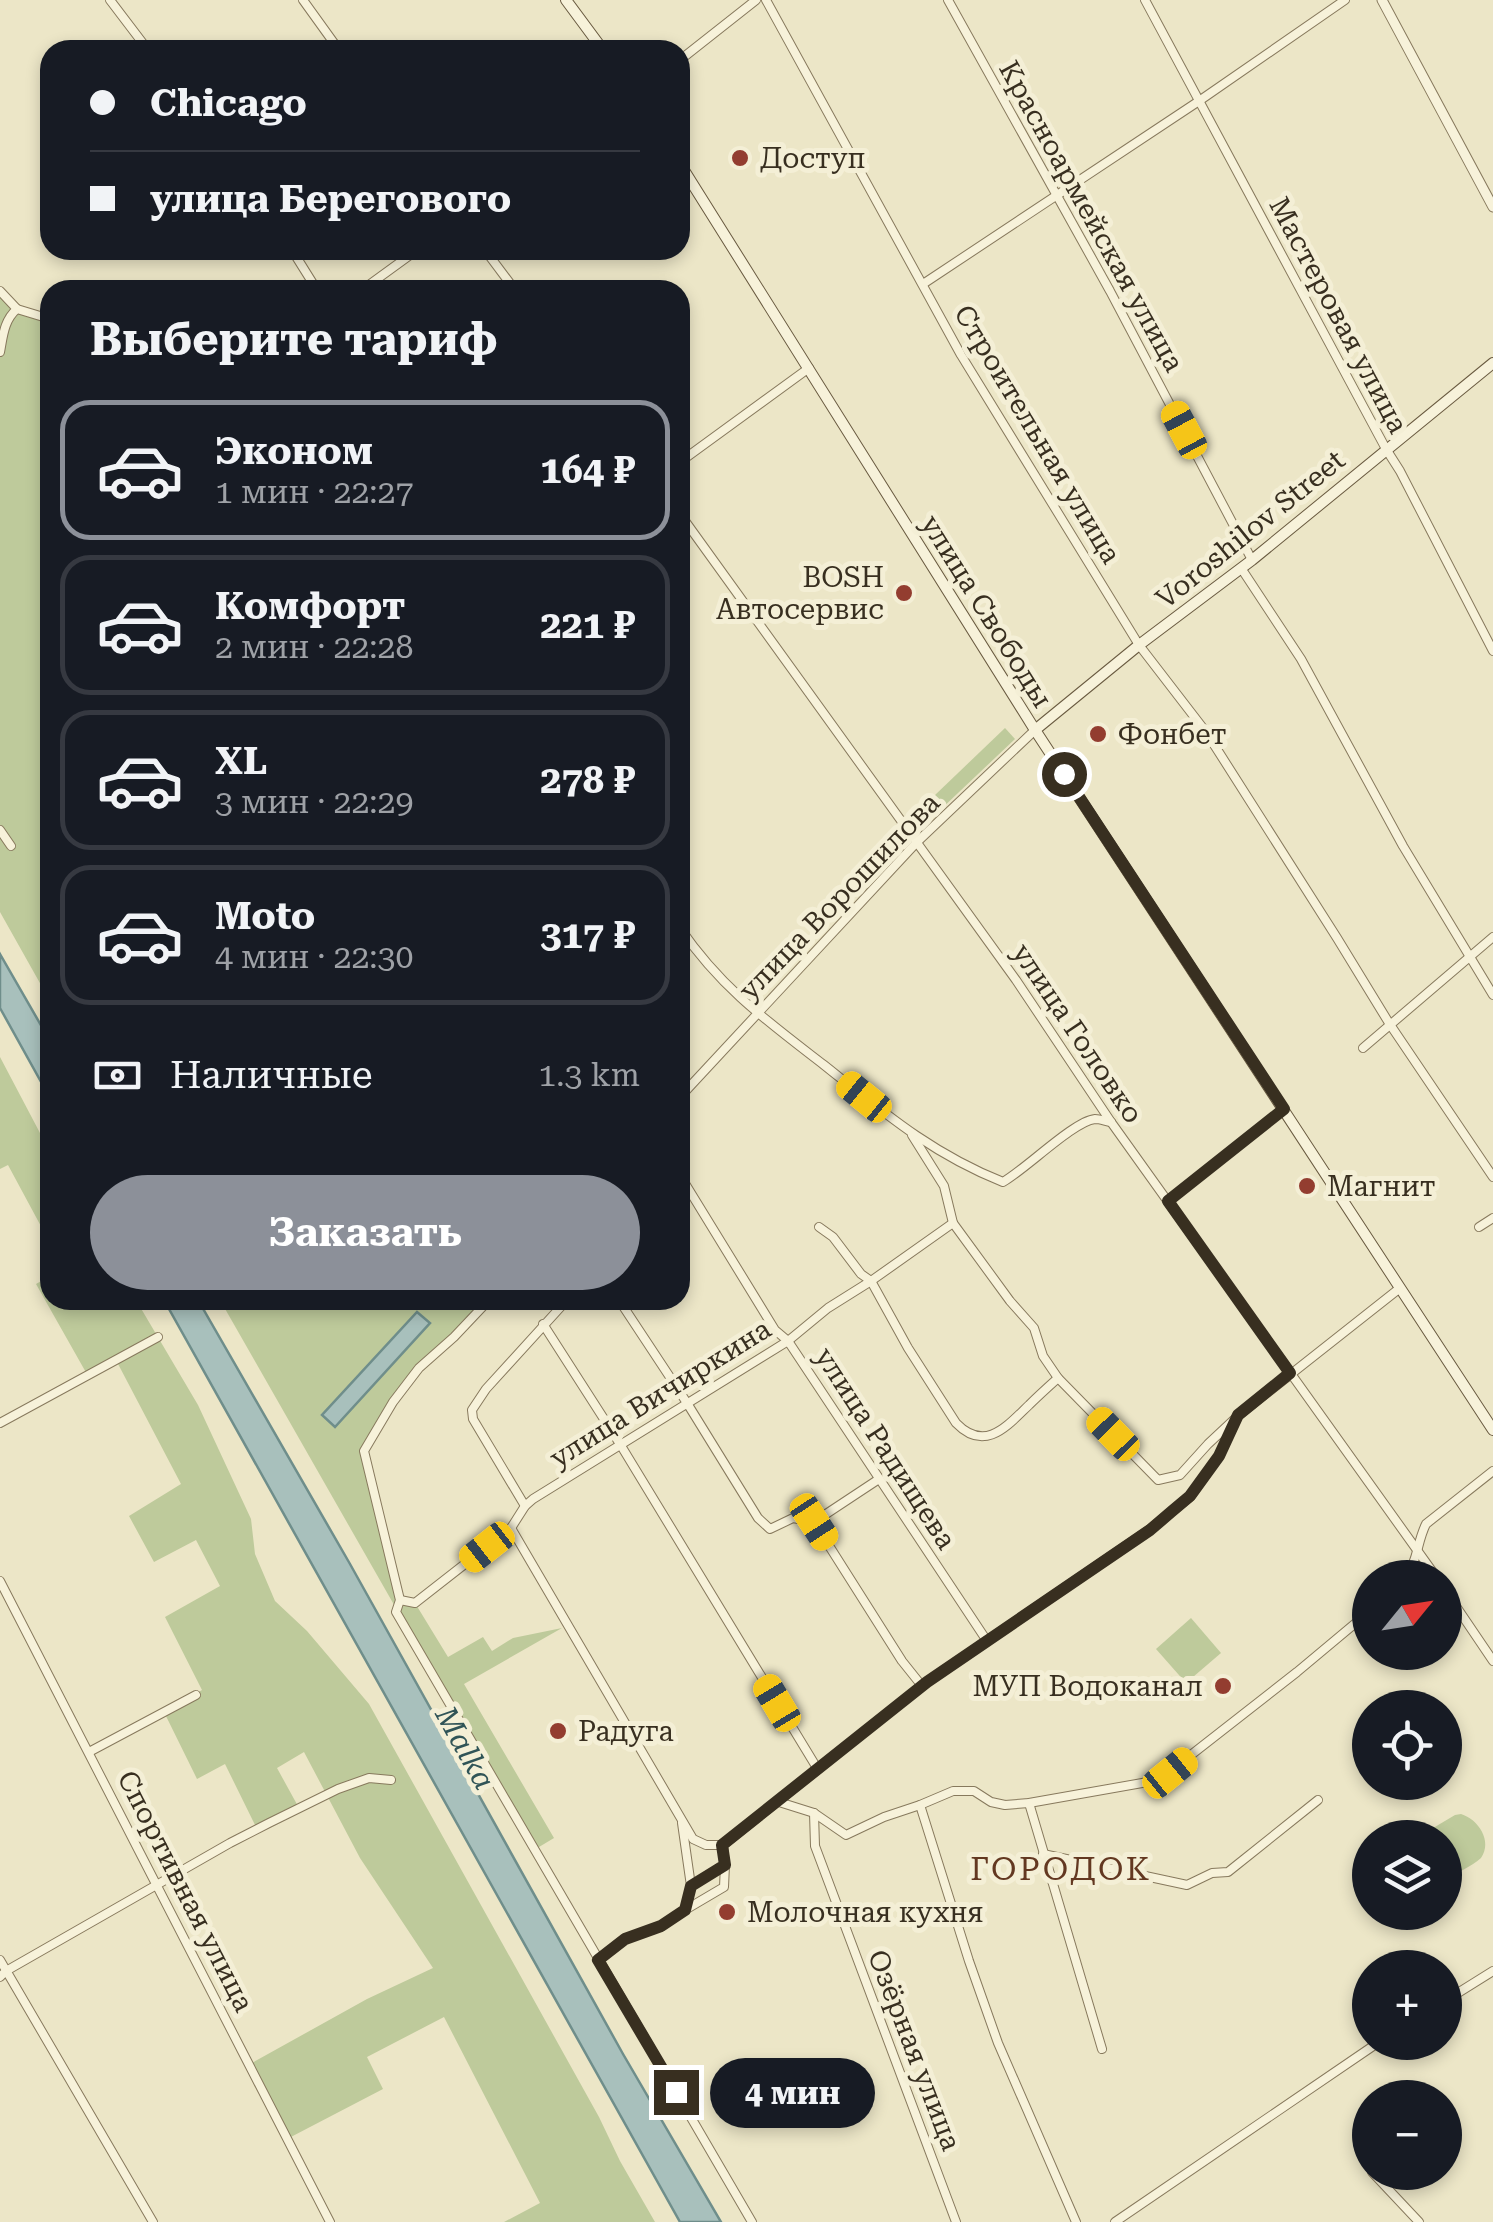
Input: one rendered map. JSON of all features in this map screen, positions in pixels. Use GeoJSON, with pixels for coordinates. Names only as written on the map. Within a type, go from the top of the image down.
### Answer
{"type":"FeatureCollection","features":[{"type":"Feature","properties":{"kind":"main road"},"geometry":{"type":"LineString","coordinates":[[566,0],[596,40]]}},
{"type":"Feature","properties":{"kind":"main road","name":"улица Свободы"},"geometry":{"type":"LineString","coordinates":[[690,180],[1035,730],[1493,1430]]}},
{"type":"Feature","properties":{"kind":"main road","name":"Voroshilov Street"},"geometry":{"type":"LineString","coordinates":[[1035,730],[1252,560],[1493,363]]}},
{"type":"Feature","properties":{"kind":"street"},"geometry":{"type":"LineString","coordinates":[[110,0],[140,40]]}},
{"type":"Feature","properties":{"kind":"street"},"geometry":{"type":"LineString","coordinates":[[303,0],[332,40]]}},
{"type":"Feature","properties":{"kind":"street"},"geometry":{"type":"LineString","coordinates":[[690,52],[756,0]]}},
{"type":"Feature","properties":{"kind":"street","name":"Строительная улица"},"geometry":{"type":"LineString","coordinates":[[766,0],[961,354],[1139,645],[1206,732],[1388,1024],[1493,1176]]}},
{"type":"Feature","properties":{"kind":"street","name":"Красноармейская улица"},"geometry":{"type":"LineString","coordinates":[[948,0],[1058,196],[1252,560]]}},
{"type":"Feature","properties":{"kind":"street","name":"Мастеровая улица"},"geometry":{"type":"LineString","coordinates":[[1145,0],[1493,651]]}},
{"type":"Feature","properties":{"kind":"street"},"geometry":{"type":"LineString","coordinates":[[924,284],[1345,0]]}},
{"type":"Feature","properties":{"kind":"street"},"geometry":{"type":"LineString","coordinates":[[1382,0],[1493,207]]}},
{"type":"Feature","properties":{"kind":"street"},"geometry":{"type":"LineString","coordinates":[[376,280],[403,260]]}},
{"type":"Feature","properties":{"kind":"street"},"geometry":{"type":"LineString","coordinates":[[0,291],[17,309],[40,316]]}},
{"type":"Feature","properties":{"kind":"street"},"geometry":{"type":"LineString","coordinates":[[0,352],[9,316],[17,309]]}},
{"type":"Feature","properties":{"kind":"street"},"geometry":{"type":"LineString","coordinates":[[690,455],[809,368]]}},
{"type":"Feature","properties":{"kind":"street","name":"улица Головко"},"geometry":{"type":"LineString","coordinates":[[690,528],[1016,980],[1111,1122],[1424,1560]]}},
{"type":"Feature","properties":{"kind":"street"},"geometry":{"type":"LineString","coordinates":[[1241,568],[1301,659],[1403,846],[1493,995]]}},
{"type":"Feature","properties":{"kind":"street","name":"улица Ворошилова"},"geometry":{"type":"LineString","coordinates":[[690,1086],[917,842],[1035,730]]}},
{"type":"Feature","properties":{"kind":"street"},"geometry":{"type":"LineString","coordinates":[[0,830],[11,846]]}},
{"type":"Feature","properties":{"kind":"street"},"geometry":{"type":"LineString","coordinates":[[1363,1048],[1493,937]]}},
{"type":"Feature","properties":{"kind":"street"},"geometry":{"type":"LineString","coordinates":[[690,942],[734,994],[912,1135],[973,1170],[1004,1182],[1076,1128],[1094,1119],[1111,1122]]}},
{"type":"Feature","properties":{"kind":"street"},"geometry":{"type":"LineString","coordinates":[[1168,1201],[1284,1109]]}},
{"type":"Feature","properties":{"kind":"street"},"geometry":{"type":"LineString","coordinates":[[912,1135],[944,1186],[952,1223],[1034,1328],[1043,1356],[1058,1378],[1158,1480],[1180,1475],[1238,1415],[1400,1288]]}},
{"type":"Feature","properties":{"kind":"street","name":"улица Радищева"},"geometry":{"type":"LineString","coordinates":[[690,1192],[775,1330],[788,1340],[986,1641]]}},
{"type":"Feature","properties":{"kind":"street"},"geometry":{"type":"LineString","coordinates":[[1479,1227],[1493,1218]]}},
{"type":"Feature","properties":{"kind":"street","name":"улица Вичиркина"},"geometry":{"type":"LineString","coordinates":[[400,1600],[416,1603],[511,1528],[525,1506],[788,1340],[952,1223]]}},
{"type":"Feature","properties":{"kind":"street"},"geometry":{"type":"LineString","coordinates":[[820,1227],[871,1281],[956,1423],[973,1436],[997,1433],[1058,1378]]}},
{"type":"Feature","properties":{"kind":"street"},"geometry":{"type":"LineString","coordinates":[[480,1310],[419,1368],[393,1402],[364,1452],[400,1600],[396,1612],[752,2222]]}},
{"type":"Feature","properties":{"kind":"street"},"geometry":{"type":"LineString","coordinates":[[525,1506],[473,1420],[472,1410],[558,1310]]}},
{"type":"Feature","properties":{"kind":"street"},"geometry":{"type":"LineString","coordinates":[[626,1310],[764,1525],[776,1528],[793,1518],[814,1522],[879,1479]]}},
{"type":"Feature","properties":{"kind":"street"},"geometry":{"type":"LineString","coordinates":[[543,1324],[816,1768]]}},
{"type":"Feature","properties":{"kind":"street"},"geometry":{"type":"LineString","coordinates":[[0,1423],[158,1336]]}},
{"type":"Feature","properties":{"kind":"street"},"geometry":{"type":"LineString","coordinates":[[511,1528],[693,1838],[706,1845],[722,1845],[922,1686],[1150,1530],[1190,1496],[1219,1456],[1238,1415]]}},
{"type":"Feature","properties":{"kind":"street"},"geometry":{"type":"LineString","coordinates":[[1415,1560],[1426,1524],[1493,1471]]}},
{"type":"Feature","properties":{"kind":"street"},"geometry":{"type":"LineString","coordinates":[[814,1522],[922,1686]]}},
{"type":"Feature","properties":{"kind":"street","name":"Спортивная улица"},"geometry":{"type":"LineString","coordinates":[[0,1581],[330,2222]]}},
{"type":"Feature","properties":{"kind":"street"},"geometry":{"type":"LineString","coordinates":[[1462,1615],[1493,1660]]}},
{"type":"Feature","properties":{"kind":"street"},"geometry":{"type":"LineString","coordinates":[[779,1802],[814,1814],[846,1835],[953,1791],[974,1791],[992,1802],[1028,1803],[1159,1780],[1352,1626]]}},
{"type":"Feature","properties":{"kind":"street"},"geometry":{"type":"LineString","coordinates":[[88,1752],[196,1695]]}},
{"type":"Feature","properties":{"kind":"street"},"geometry":{"type":"LineString","coordinates":[[3,1974],[230,1843],[338,1789],[370,1778],[391,1780]]}},
{"type":"Feature","properties":{"kind":"street"},"geometry":{"type":"LineString","coordinates":[[1044,1854],[1187,1884],[1212,1873],[1228,1872],[1318,1800]]}},
{"type":"Feature","properties":{"kind":"street"},"geometry":{"type":"LineString","coordinates":[[1028,1803],[1102,2048]]}},
{"type":"Feature","properties":{"kind":"street"},"geometry":{"type":"LineString","coordinates":[[920,1805],[998,2042],[1076,2222]]}},
{"type":"Feature","properties":{"kind":"street","name":"Озёрная улица"},"geometry":{"type":"LineString","coordinates":[[814,1814],[815,1846],[956,2222]]}},
{"type":"Feature","properties":{"kind":"street"},"geometry":{"type":"LineString","coordinates":[[681,1818],[691,1886],[685,1910]]}},
{"type":"Feature","properties":{"kind":"street"},"geometry":{"type":"LineString","coordinates":[[598,1960],[625,1939],[661,1926],[724,1887],[722,1845]]}},
{"type":"Feature","properties":{"kind":"street"},"geometry":{"type":"LineString","coordinates":[[691,1886],[725,1865]]}},
{"type":"Feature","properties":{"kind":"street"},"geometry":{"type":"LineString","coordinates":[[0,1960],[3,1974],[154,2222]]}},
{"type":"Feature","properties":{"kind":"street"},"geometry":{"type":"LineString","coordinates":[[1462,1990],[1493,1971]]}},
{"type":"Feature","properties":{"kind":"street"},"geometry":{"type":"LineString","coordinates":[[1116,2222],[1352,2060]]}},
{"type":"Feature","properties":{"kind":"street"},"geometry":{"type":"LineString","coordinates":[[1389,2190],[1420,2222]]}},
{"type":"Feature","properties":{"kind":"green space"},"geometry":{"type":"Polygon","coordinates":[[[0,291],[17,309],[40,316],[40,983],[0,912],[0,291]]]}},
{"type":"Feature","properties":{"kind":"green space"},"geometry":{"type":"Polygon","coordinates":[[[1005,728],[1015,739],[920,829],[910,819],[1005,728]]]}},
{"type":"Feature","properties":{"kind":"green space"},"geometry":{"type":"Polygon","coordinates":[[[0,1057],[40,1133],[40,1224],[8,1165],[0,1169],[0,1057]]]}},
{"type":"Feature","properties":{"kind":"green space"},"geometry":{"type":"Polygon","coordinates":[[[51,1310],[142,1310],[198,1405],[251,1519],[255,1554],[275,1601],[307,1631],[369,1704],[655,2222],[504,2222],[540,2203],[444,2017],[367,2057],[383,2089],[287,2139],[250,2064],[367,1999],[433,1968],[360,1858],[304,1752],[277,1768],[299,1808],[257,1829],[225,1764],[197,1779],[164,1712],[202,1690],[165,1617],[220,1586],[196,1540],[154,1562],[129,1516],[181,1484],[117,1362],[88,1376],[51,1310]]]}},
{"type":"Feature","properties":{"kind":"green space"},"geometry":{"type":"Polygon","coordinates":[[[226,1310],[479,1310],[419,1368],[364,1452],[400,1600],[415,1603],[448,1657],[483,1637],[492,1651],[513,1638],[562,1628],[464,1684],[554,1838],[534,1850],[226,1310]]]}},
{"type":"Feature","properties":{"kind":"green space"},"geometry":{"type":"Polygon","coordinates":[[[1191,1618],[1221,1653],[1186,1683],[1156,1649],[1191,1618]]]}},
{"type":"Feature","properties":{"kind":"green space"},"geometry":{"type":"Polygon","coordinates":[[[1455,1815],[1473,1821],[1482,1832],[1485,1845],[1481,1858],[1462,1870],[1462,1820],[1447,1820],[1455,1815]]]}},
{"type":"Feature","properties":{"kind":"water"},"geometry":{"type":"Polygon","coordinates":[[[0,954],[40,1024],[40,1080],[0,1008],[0,954]]]}},
{"type":"Feature","properties":{"kind":"water"},"geometry":{"type":"Polygon","coordinates":[[[170,1310],[204,1310],[721,2222],[680,2222],[170,1310]]]}},
{"type":"Feature","properties":{"kind":"water"},"geometry":{"type":"Polygon","coordinates":[[[417,1312],[430,1323],[335,1427],[322,1415],[417,1312]]]}},
{"type":"Feature","properties":{"kind":"place","name":"Доступ"},"geometry":{"type":"Point","coordinates":[740,158]}},
{"type":"Feature","properties":{"kind":"place","name":"BOSH Автосервис"},"geometry":{"type":"Point","coordinates":[904,593]}},
{"type":"Feature","properties":{"kind":"place","name":"Фонбет"},"geometry":{"type":"Point","coordinates":[1098,734]}},
{"type":"Feature","properties":{"kind":"place","name":"Магнит"},"geometry":{"type":"Point","coordinates":[1307,1186]}},
{"type":"Feature","properties":{"kind":"place","name":"МУП Водоканал"},"geometry":{"type":"Point","coordinates":[1223,1686]}},
{"type":"Feature","properties":{"kind":"place","name":"Радуга"},"geometry":{"type":"Point","coordinates":[558,1731]}},
{"type":"Feature","properties":{"kind":"place","name":"Молочная кухня"},"geometry":{"type":"Point","coordinates":[727,1912]}},
{"type":"Feature","properties":{"kind":"district","name":"ГОРОДОК"},"geometry":{"type":"Point","coordinates":[1061,1869]}},
{"type":"Feature","properties":{"kind":"route"},"geometry":{"type":"LineString","coordinates":[[676,2092],[598,1960],[625,1939],[661,1926],[685,1910],[691,1886],[725,1865],[722,1845],[816,1768],[927,1682],[1150,1530],[1190,1496],[1219,1456],[1238,1415],[1290,1373],[1168,1201],[1284,1109],[1064,774]]}},
{"type":"Feature","properties":{"kind":"water label","name":"Malka"},"geometry":{"type":"Point","coordinates":[465,1748]}}]}
